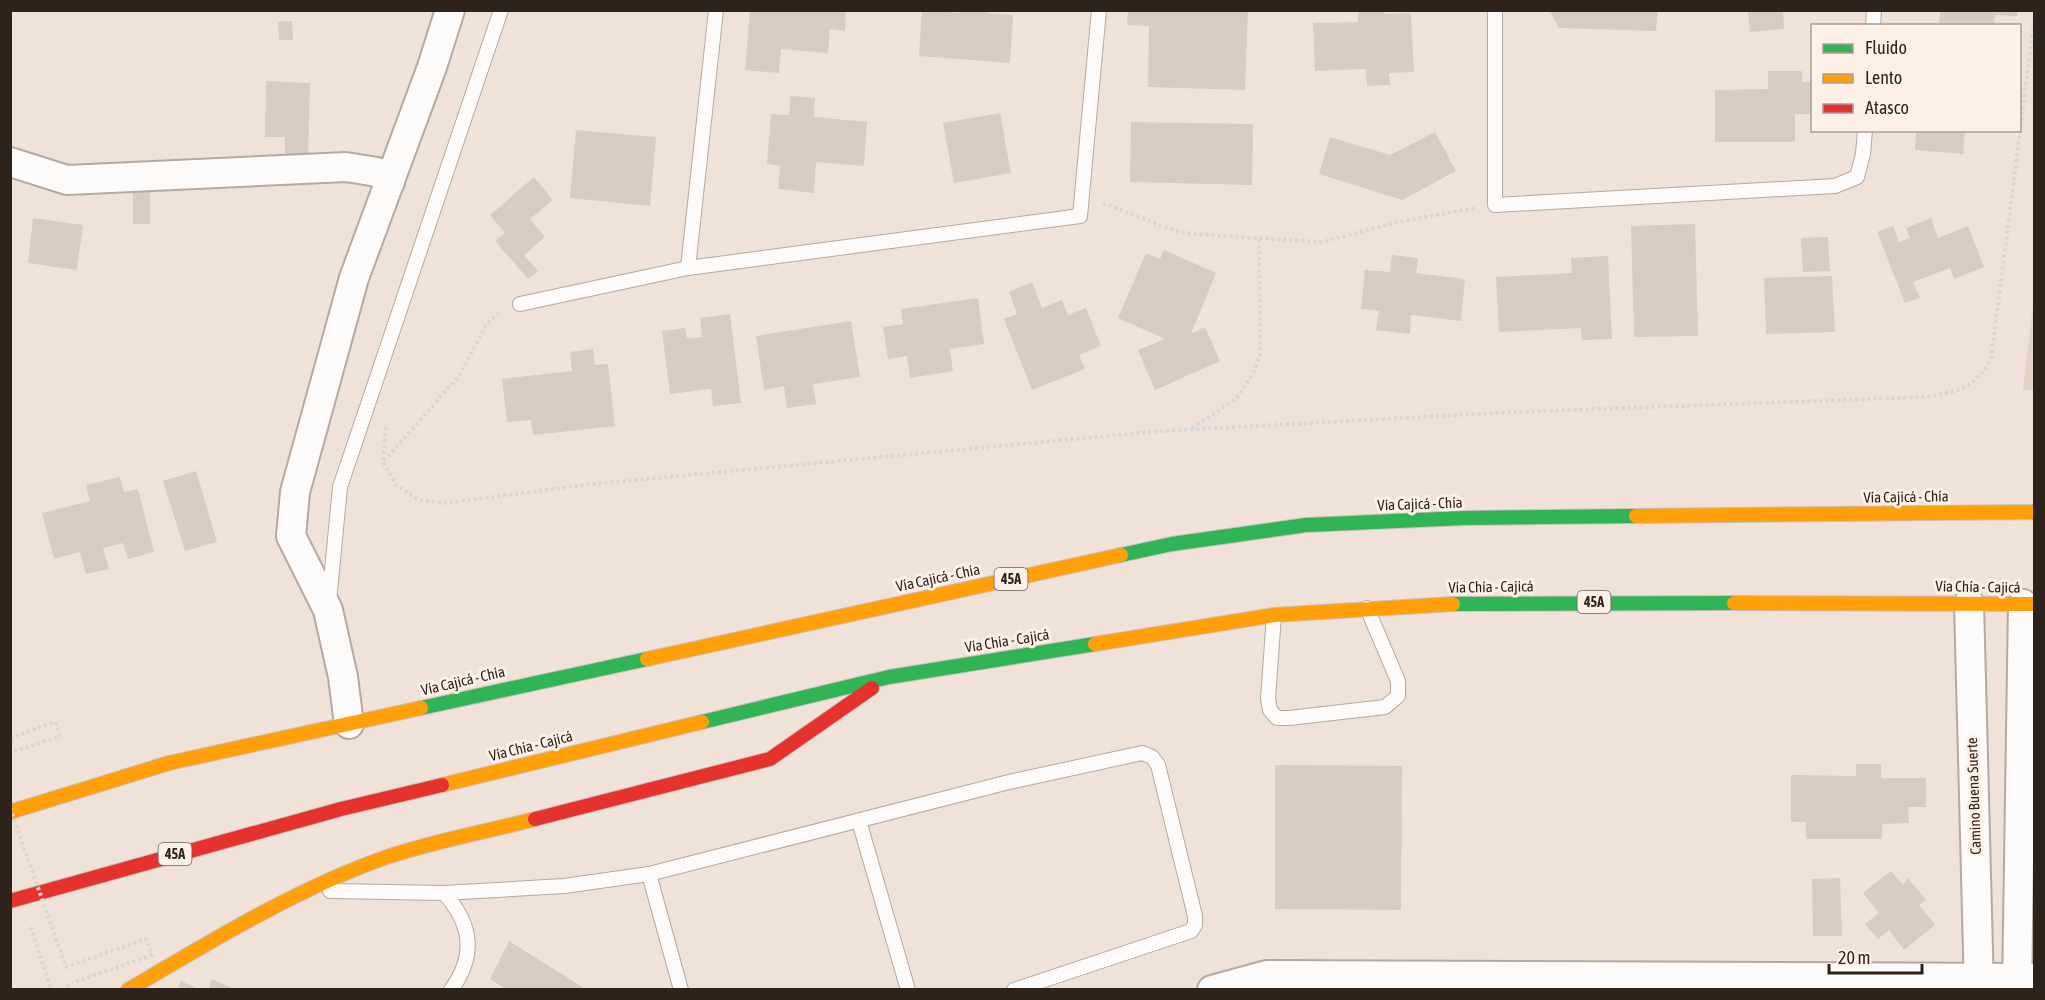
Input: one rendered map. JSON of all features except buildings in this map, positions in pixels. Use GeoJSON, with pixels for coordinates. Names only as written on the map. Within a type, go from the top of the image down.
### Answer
{"type":"FeatureCollection","features":[{"type":"Feature","properties":{"kind":"highway","name":"Vía Cajicá - Chía"},"geometry":{"type":"LineString","coordinates":[[10,812],[169,763],[1172,544],[1306,525],[1464,518],[2034,512]]}},
{"type":"Feature","properties":{"kind":"highway","name":"Vía Chía - Cajicá"},"geometry":{"type":"LineString","coordinates":[[16,899],[341,809],[889,677],[1274,615],[1367,608],[1530,602],[2029,604]]}},
{"type":"Feature","properties":{"kind":"highway"},"geometry":{"type":"LineString","coordinates":[[128,990],[304,890],[386,857],[770,759],[889,677]]}},
{"type":"Feature","properties":{"kind":"street"},"geometry":{"type":"LineString","coordinates":[[349,724],[343,677],[328,610],[291,536],[295,492],[354,278],[450,10]]}},
{"type":"Feature","properties":{"kind":"street"},"geometry":{"type":"LineString","coordinates":[[10,162],[67,180],[346,167],[377,172],[390,182]]}},
{"type":"Feature","properties":{"kind":"street","name":"Camino Buena Suerte"},"geometry":{"type":"LineString","coordinates":[[1969,603],[1979,983]]}},
{"type":"Feature","properties":{"kind":"street"},"geometry":{"type":"LineString","coordinates":[[1212,990],[1267,975],[2023,982],[2029,604]]}},
{"type":"Feature","properties":{"kind":"lane"},"geometry":{"type":"LineString","coordinates":[[328,610],[340,487],[501,10]]}},
{"type":"Feature","properties":{"kind":"lane"},"geometry":{"type":"LineString","coordinates":[[688,268],[716,10]]}},
{"type":"Feature","properties":{"kind":"lane"},"geometry":{"type":"LineString","coordinates":[[520,304],[688,268],[1080,216],[1099,10]]}},
{"type":"Feature","properties":{"kind":"lane"},"geometry":{"type":"LineString","coordinates":[[1495,10],[1495,205],[1835,186],[1857,177],[1863,154],[1865,132]]}},
{"type":"Feature","properties":{"kind":"lane"},"geometry":{"type":"LineString","coordinates":[[1274,615],[1269,710],[1277,718],[1289,718],[1385,707],[1398,696],[1398,681],[1367,608]]}},
{"type":"Feature","properties":{"kind":"lane"},"geometry":{"type":"LineString","coordinates":[[304,890],[444,893],[564,886],[649,874],[1009,782],[1142,753],[1152,757],[1158,765],[1195,916],[1195,926],[1191,931],[1141,949],[1014,990]]}},
{"type":"Feature","properties":{"kind":"lane"},"geometry":{"type":"LineString","coordinates":[[859,821],[908,990]]}},
{"type":"Feature","properties":{"kind":"lane"},"geometry":{"type":"LineString","coordinates":[[649,874],[681,990]]}},
{"type":"Feature","properties":{"kind":"lane"},"geometry":{"type":"LineString","coordinates":[[444,893],[458,908],[470,945],[464,972],[451,990]]}},
{"type":"Feature","properties":{"kind":"path"},"geometry":{"type":"LineString","coordinates":[[2021,123],[2034,21]]}},
{"type":"Feature","properties":{"kind":"path"},"geometry":{"type":"LineString","coordinates":[[386,424],[384,462],[396,485],[419,500],[445,503],[592,484],[1190,429],[1515,412],[1924,397],[1971,385],[1983,374],[1991,359],[2020,132]]}},
{"type":"Feature","properties":{"kind":"path"},"geometry":{"type":"LineString","coordinates":[[1080,216],[1106,204],[1173,230],[1258,240],[1322,242],[1398,222],[1495,205]]}},
{"type":"Feature","properties":{"kind":"path"},"geometry":{"type":"LineString","coordinates":[[1190,429],[1236,399],[1254,375],[1260,355],[1258,240]]}},
{"type":"Feature","properties":{"kind":"path"},"geometry":{"type":"LineString","coordinates":[[384,462],[459,376],[486,325],[496,313],[520,304]]}},
{"type":"Feature","properties":{"kind":"path"},"geometry":{"type":"LineString","coordinates":[[10,738],[55,722],[60,736],[10,753]]}},
{"type":"Feature","properties":{"kind":"path"},"geometry":{"type":"LineString","coordinates":[[10,808],[66,967],[146,939],[152,955],[72,982],[62,990]]}},
{"type":"Feature","properties":{"kind":"path"},"geometry":{"type":"LineString","coordinates":[[16,899],[51,990]]}},
{"type":"Feature","properties":{"kind":"shaded area"},"geometry":{"type":"Polygon","coordinates":[[[2034,297],[2034,390],[2023,390],[2034,297]]]}},
{"type":"Feature","properties":{"kind":"traffic: fast"},"geometry":{"type":"LineString","coordinates":[[1121,555],[1172,544],[1306,525],[1464,518],[1636,516]]}},
{"type":"Feature","properties":{"kind":"traffic: fast"},"geometry":{"type":"LineString","coordinates":[[1453,604],[1734,603]]}},
{"type":"Feature","properties":{"kind":"traffic: fast"},"geometry":{"type":"LineString","coordinates":[[702,722],[889,677],[1095,644]]}},
{"type":"Feature","properties":{"kind":"traffic: fast"},"geometry":{"type":"LineString","coordinates":[[421,708],[647,659]]}},
{"type":"Feature","properties":{"kind":"traffic: slow"},"geometry":{"type":"LineString","coordinates":[[1636,516],[2034,512]]}},
{"type":"Feature","properties":{"kind":"traffic: slow"},"geometry":{"type":"LineString","coordinates":[[647,659],[1121,555]]}},
{"type":"Feature","properties":{"kind":"traffic: slow"},"geometry":{"type":"LineString","coordinates":[[1734,603],[2034,604]]}},
{"type":"Feature","properties":{"kind":"traffic: slow"},"geometry":{"type":"LineString","coordinates":[[1095,644],[1274,615],[1453,604]]}},
{"type":"Feature","properties":{"kind":"traffic: slow"},"geometry":{"type":"LineString","coordinates":[[10,812],[169,763],[421,708]]}},
{"type":"Feature","properties":{"kind":"traffic: slow"},"geometry":{"type":"LineString","coordinates":[[442,785],[702,722]]}},
{"type":"Feature","properties":{"kind":"traffic: slow"},"geometry":{"type":"LineString","coordinates":[[128,990],[253,918],[351,871],[421,847],[535,819]]}},
{"type":"Feature","properties":{"kind":"traffic: jam"},"geometry":{"type":"LineString","coordinates":[[535,819],[770,759],[872,688]]}},
{"type":"Feature","properties":{"kind":"traffic: jam"},"geometry":{"type":"LineString","coordinates":[[10,901],[341,809],[442,785]]}}]}
